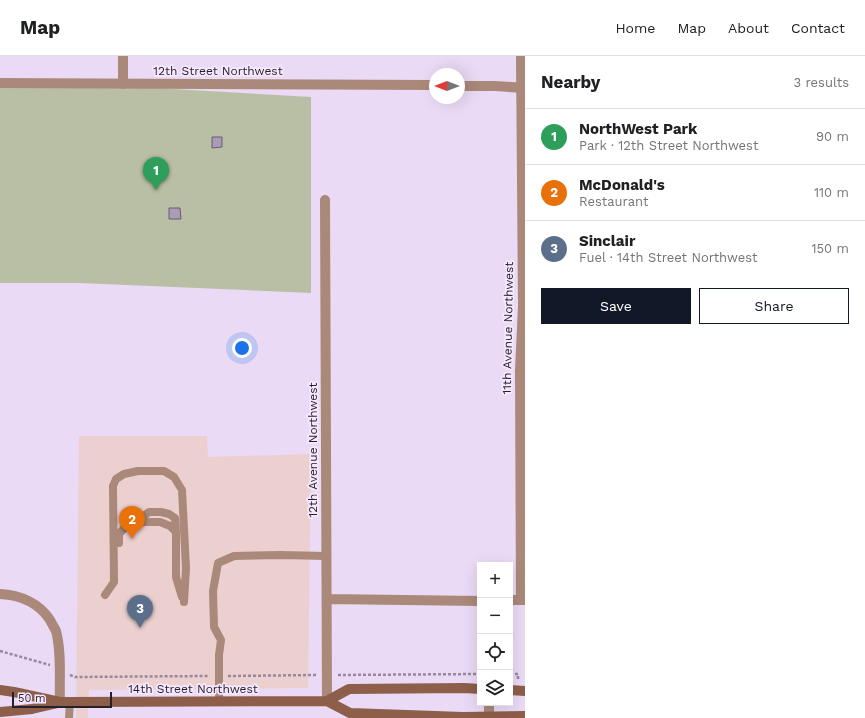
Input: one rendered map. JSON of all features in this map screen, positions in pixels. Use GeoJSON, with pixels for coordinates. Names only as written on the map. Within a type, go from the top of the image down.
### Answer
{"type":"FeatureCollection","features":[{"type":"Feature","properties":{"kind":"main road","name":"14th Street Northwest"},"geometry":{"type":"LineString","coordinates":[[0,690],[64,702],[219,702],[327,701],[349,689],[477,689]]}},
{"type":"Feature","properties":{"kind":"main road"},"geometry":{"type":"LineString","coordinates":[[513,690],[525,691]]}},
{"type":"Feature","properties":{"kind":"main road","name":"14th Street Northwest"},"geometry":{"type":"LineString","coordinates":[[327,701],[350,713],[463,717],[525,716]]}},
{"type":"Feature","properties":{"kind":"main road","name":"14th Street Northwest"},"geometry":{"type":"LineString","coordinates":[[0,712],[32,709],[64,702]]}},
{"type":"Feature","properties":{"kind":"street"},"geometry":{"type":"LineString","coordinates":[[123,56],[124,84]]}},
{"type":"Feature","properties":{"kind":"street","name":"11th Avenue Northwest"},"geometry":{"type":"LineString","coordinates":[[521,56],[523,88],[523,341],[520,371],[523,600]]}},
{"type":"Feature","properties":{"kind":"street","name":"12th Street Northwest"},"geometry":{"type":"LineString","coordinates":[[0,83],[429,85]]}},
{"type":"Feature","properties":{"kind":"street"},"geometry":{"type":"LineString","coordinates":[[465,86],[523,88]]}},
{"type":"Feature","properties":{"kind":"street","name":"12th Avenue Northwest"},"geometry":{"type":"LineString","coordinates":[[325,200],[327,701]]}},
{"type":"Feature","properties":{"kind":"street"},"geometry":{"type":"LineString","coordinates":[[0,594],[8,594],[24,598],[37,606],[48,617],[55,629],[57,638],[59,649],[59,669],[64,702]]}},
{"type":"Feature","properties":{"kind":"street"},"geometry":{"type":"LineString","coordinates":[[327,600],[477,600]]}},
{"type":"Feature","properties":{"kind":"street"},"geometry":{"type":"LineString","coordinates":[[489,706],[489,717]]}},
{"type":"Feature","properties":{"kind":"lane"},"geometry":{"type":"LineString","coordinates":[[105,595],[114,582],[119,570],[119,534],[126,526],[135,523],[160,522],[170,526],[176,532],[176,577],[184,602],[186,568],[182,490],[174,477],[164,471],[138,471],[124,474],[116,479],[114,486],[114,582]]}},
{"type":"Feature","properties":{"kind":"lane"},"geometry":{"type":"LineString","coordinates":[[219,702],[219,655],[221,640],[214,627],[213,591],[218,563],[234,556],[327,556]]}},
{"type":"Feature","properties":{"kind":"lane"},"geometry":{"type":"LineString","coordinates":[[64,702],[69,718]]}},
{"type":"Feature","properties":{"kind":"path"},"geometry":{"type":"LineString","coordinates":[[0,651],[47,663],[75,676],[477,674]]}},
{"type":"Feature","properties":{"kind":"shaded area"},"geometry":{"type":"Polygon","coordinates":[[[79,436],[207,436],[208,457],[311,454],[308,688],[89,690],[88,718],[76,718],[79,436]]]}},
{"type":"Feature","properties":{"kind":"green space"},"geometry":{"type":"Polygon","coordinates":[[[0,83],[86,84],[311,97],[311,293],[80,283],[0,283],[0,83]]]}},
{"type":"Feature","properties":{"kind":"building"},"geometry":{"type":"Polygon","coordinates":[[[212,137],[222,137],[222,147],[212,148],[212,137]]]}},
{"type":"Feature","properties":{"kind":"building"},"geometry":{"type":"Polygon","coordinates":[[[169,208],[180,208],[181,219],[169,219],[169,208]]]}},
{"type":"Feature","properties":{"kind":"place","name":"NorthWest Park"},"geometry":{"type":"Point","coordinates":[156,190]}},
{"type":"Feature","properties":{"kind":"place","name":"McDonald's"},"geometry":{"type":"Point","coordinates":[132,539]}},
{"type":"Feature","properties":{"kind":"place","name":"Sinclair"},"geometry":{"type":"Point","coordinates":[140,628]}}]}
